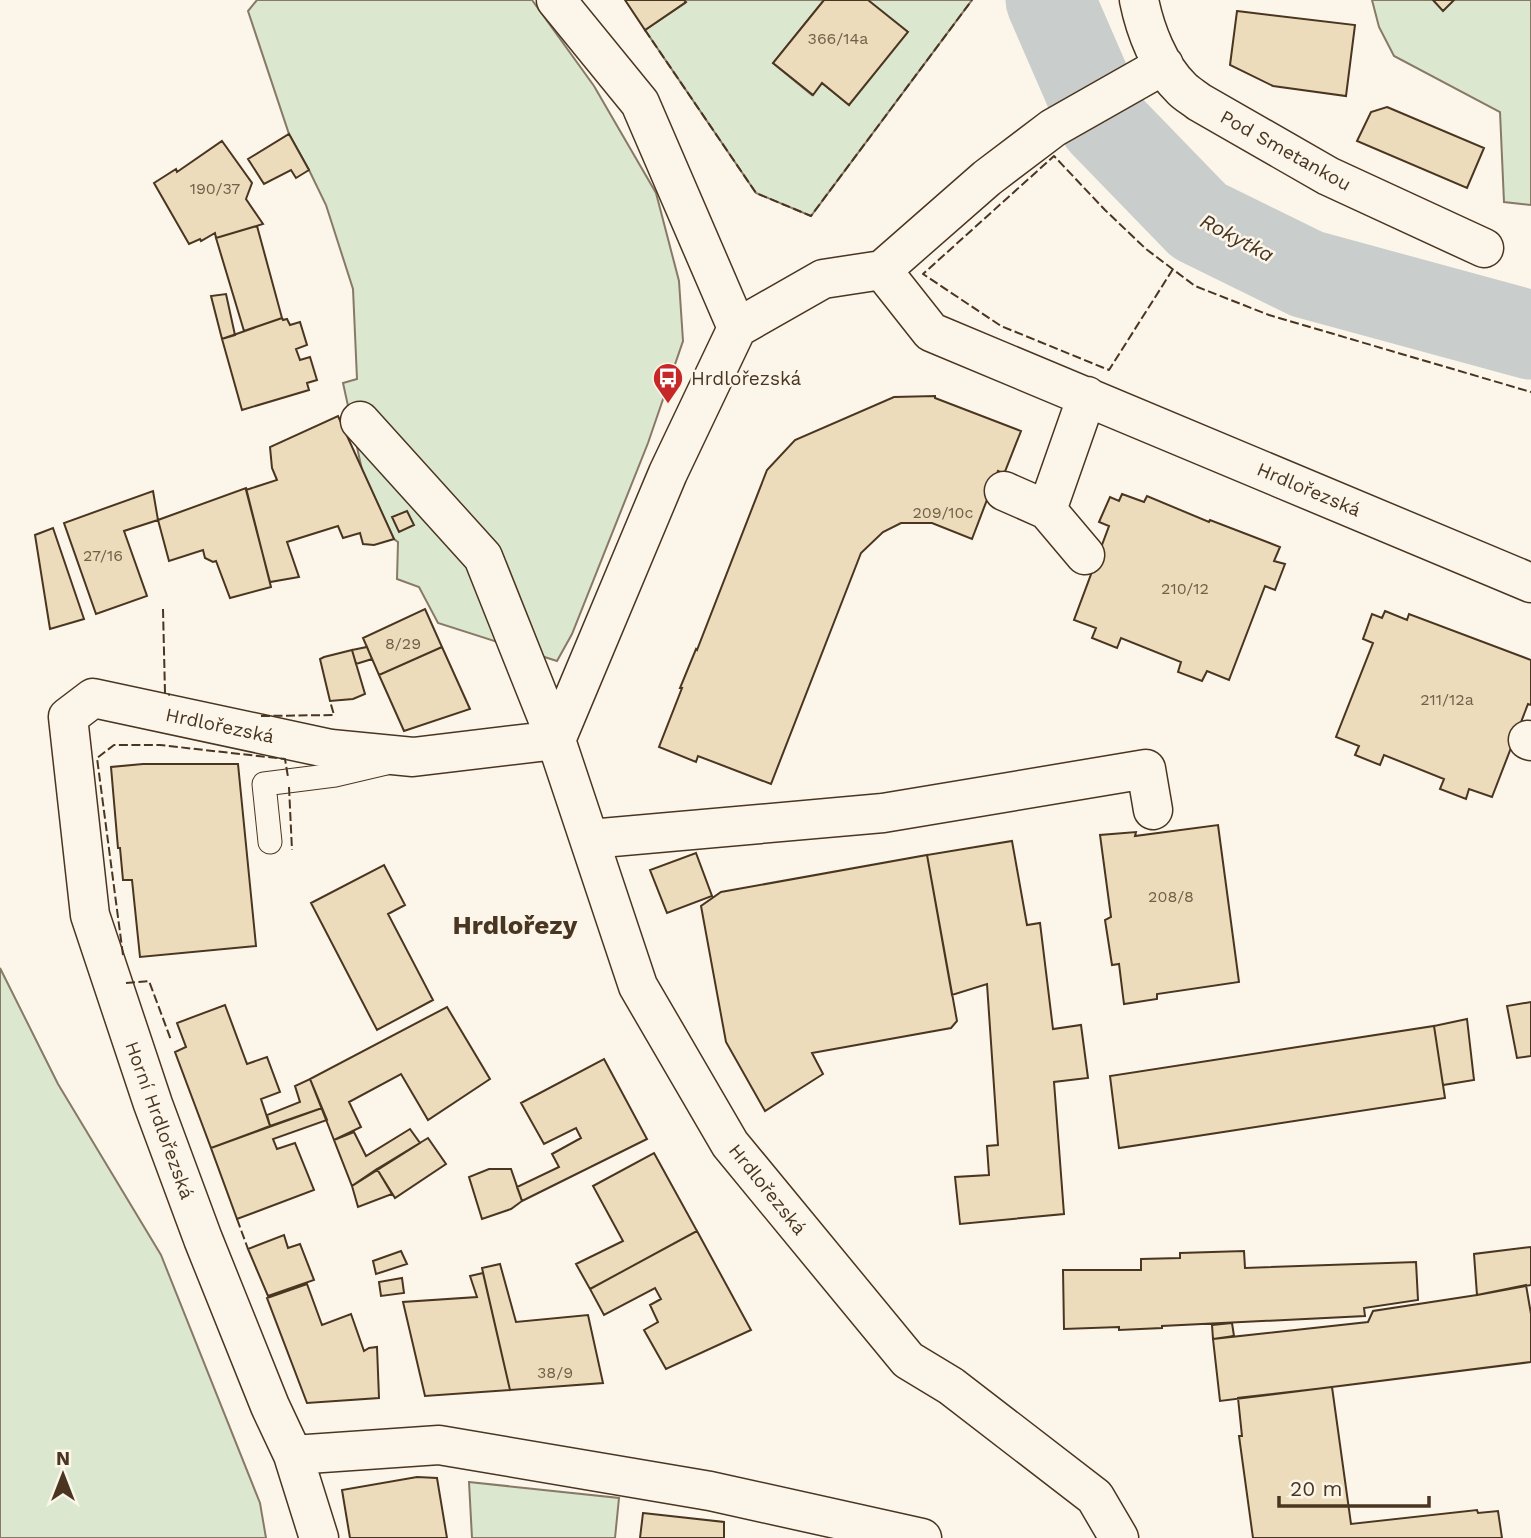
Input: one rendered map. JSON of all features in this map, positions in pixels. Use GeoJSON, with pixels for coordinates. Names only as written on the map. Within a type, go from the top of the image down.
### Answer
{"type":"FeatureCollection","features":[{"type":"Feature","properties":{"kind":"street"},"geometry":{"type":"LineString","coordinates":[[556,0],[640,103],[737,328]]}},
{"type":"Feature","properties":{"kind":"street","name":"Pod Smetankou"},"geometry":{"type":"LineString","coordinates":[[1139,0],[1151,72],[1181,88],[1199,103],[1328,176],[1484,248]]}},
{"type":"Feature","properties":{"kind":"street"},"geometry":{"type":"LineString","coordinates":[[556,740],[668,473],[737,328],[823,279],[882,270],[987,178],[1053,128],[1151,72]]}},
{"type":"Feature","properties":{"kind":"street","name":"Hrdlořezská"},"geometry":{"type":"LineString","coordinates":[[882,270],[931,332],[1531,583]]}},
{"type":"Feature","properties":{"kind":"street"},"geometry":{"type":"LineString","coordinates":[[1047,510],[1087,396]]}},
{"type":"Feature","properties":{"kind":"street","name":"Hrdlořezská"},"geometry":{"type":"LineString","coordinates":[[360,421],[483,557],[556,740],[638,986],[730,1144],[908,1360],[951,1385],[1095,1497],[1119,1538]]}},
{"type":"Feature","properties":{"kind":"street"},"geometry":{"type":"LineString","coordinates":[[1004,491],[1047,510],[1085,555]]}},
{"type":"Feature","properties":{"kind":"street","name":"Hrdlořezská"},"geometry":{"type":"LineString","coordinates":[[93,698],[331,749],[412,757],[556,740]]}},
{"type":"Feature","properties":{"kind":"street","name":"Horní Hrdlořezská"},"geometry":{"type":"LineString","coordinates":[[93,698],[68,717],[90,915],[153,1104],[203,1239],[270,1406],[293,1455],[319,1538]]}},
{"type":"Feature","properties":{"kind":"street"},"geometry":{"type":"LineString","coordinates":[[590,839],[883,813],[1146,769],[1153,810]]}},
{"type":"Feature","properties":{"kind":"street"},"geometry":{"type":"LineString","coordinates":[[293,1455],[439,1445],[710,1491],[922,1538]]}},
{"type":"Feature","properties":{"kind":"lane"},"geometry":{"type":"LineString","coordinates":[[270,842],[264,784],[335,775],[412,757]]}},
{"type":"Feature","properties":{"kind":"green space"},"geometry":{"type":"Polygon","coordinates":[[[257,0],[532,0],[594,86],[656,193],[679,281],[683,341],[648,443],[572,634],[557,661],[438,623],[419,587],[397,579],[398,542],[394,539],[362,470],[343,383],[357,379],[353,289],[326,205],[289,134],[248,11],[257,0]]]}},
{"type":"Feature","properties":{"kind":"green space"},"geometry":{"type":"Polygon","coordinates":[[[684,0],[824,0],[773,63],[812,95],[822,83],[849,105],[868,0],[972,0],[811,216],[756,193],[645,30],[685,3],[684,0]]]}},
{"type":"Feature","properties":{"kind":"green space"},"geometry":{"type":"Polygon","coordinates":[[[1372,0],[1433,0],[1443,10],[1454,0],[1531,0],[1531,205],[1504,202],[1500,112],[1394,56],[1379,27],[1372,0]]]}},
{"type":"Feature","properties":{"kind":"green space"},"geometry":{"type":"Polygon","coordinates":[[[0,968],[58,1084],[161,1255],[260,1503],[266,1538],[0,1538],[0,968]]]}},
{"type":"Feature","properties":{"kind":"green space"},"geometry":{"type":"Polygon","coordinates":[[[469,1482],[619,1498],[615,1538],[472,1538],[469,1482]]]}},
{"type":"Feature","properties":{"kind":"building"},"geometry":{"type":"Polygon","coordinates":[[[625,0],[684,0],[686,2],[645,30],[625,0]]]}},
{"type":"Feature","properties":{"kind":"building"},"geometry":{"type":"Polygon","coordinates":[[[824,0],[868,0],[908,32],[849,105],[822,83],[813,95],[773,63],[824,0]]]}},
{"type":"Feature","properties":{"kind":"building"},"geometry":{"type":"Polygon","coordinates":[[[1433,0],[1454,0],[1443,11],[1433,0]]]}},
{"type":"Feature","properties":{"kind":"building"},"geometry":{"type":"Polygon","coordinates":[[[1237,11],[1355,25],[1346,96],[1273,86],[1230,65],[1237,11]]]}},
{"type":"Feature","properties":{"kind":"building"},"geometry":{"type":"Polygon","coordinates":[[[1387,107],[1484,148],[1467,188],[1357,141],[1371,112],[1387,107]]]}},
{"type":"Feature","properties":{"kind":"building"},"geometry":{"type":"Polygon","coordinates":[[[289,134],[309,170],[296,178],[291,170],[264,184],[248,159],[289,134]]]}},
{"type":"Feature","properties":{"kind":"building"},"geometry":{"type":"Polygon","coordinates":[[[222,141],[252,183],[246,199],[263,224],[216,238],[215,233],[189,244],[154,183],[176,169],[177,172],[222,141]]]}},
{"type":"Feature","properties":{"kind":"building"},"geometry":{"type":"Polygon","coordinates":[[[257,226],[282,318],[244,331],[216,238],[257,226]]]}},
{"type":"Feature","properties":{"kind":"building"},"geometry":{"type":"Polygon","coordinates":[[[226,294],[235,335],[222,339],[211,296],[226,294]]]}},
{"type":"Feature","properties":{"kind":"building"},"geometry":{"type":"Polygon","coordinates":[[[282,318],[287,319],[290,325],[300,322],[307,345],[296,349],[300,360],[310,357],[317,380],[307,383],[309,390],[242,410],[222,339],[282,318]]]}},
{"type":"Feature","properties":{"kind":"building"},"geometry":{"type":"Polygon","coordinates":[[[935,396],[1021,431],[1004,474],[998,471],[972,539],[932,523],[901,523],[883,532],[861,553],[771,784],[698,756],[696,762],[659,747],[767,470],[795,440],[894,397],[935,396]]]}},
{"type":"Feature","properties":{"kind":"building"},"geometry":{"type":"Polygon","coordinates":[[[338,416],[394,539],[374,545],[363,544],[360,533],[343,538],[338,526],[287,542],[299,577],[270,582],[246,490],[277,480],[272,468],[270,447],[338,416]]]}},
{"type":"Feature","properties":{"kind":"building"},"geometry":{"type":"Polygon","coordinates":[[[246,488],[271,587],[230,598],[216,561],[205,558],[203,550],[169,561],[158,520],[246,488]]]}},
{"type":"Feature","properties":{"kind":"building"},"geometry":{"type":"Polygon","coordinates":[[[153,491],[158,520],[124,531],[147,596],[96,614],[64,523],[153,491]]]}},
{"type":"Feature","properties":{"kind":"building"},"geometry":{"type":"Polygon","coordinates":[[[1122,494],[1144,502],[1147,496],[1280,547],[1274,561],[1285,564],[1275,590],[1265,586],[1229,680],[1207,671],[1202,681],[1178,672],[1181,662],[1121,638],[1117,648],[1092,638],[1096,628],[1074,620],[1109,526],[1099,522],[1110,497],[1119,501],[1122,494]]]}},
{"type":"Feature","properties":{"kind":"building"},"geometry":{"type":"Polygon","coordinates":[[[407,511],[414,525],[399,532],[392,517],[407,511]]]}},
{"type":"Feature","properties":{"kind":"building"},"geometry":{"type":"Polygon","coordinates":[[[53,528],[84,619],[50,629],[35,535],[53,528]]]}},
{"type":"Feature","properties":{"kind":"building"},"geometry":{"type":"Polygon","coordinates":[[[425,609],[442,647],[379,675],[363,638],[425,609]]]}},
{"type":"Feature","properties":{"kind":"building"},"geometry":{"type":"Polygon","coordinates":[[[1385,611],[1407,620],[1409,614],[1531,660],[1531,705],[1528,704],[1492,797],[1469,789],[1466,799],[1440,789],[1444,779],[1384,755],[1380,765],[1355,755],[1359,746],[1336,737],[1373,643],[1363,639],[1372,614],[1382,618],[1385,611]]]}},
{"type":"Feature","properties":{"kind":"building"},"geometry":{"type":"Polygon","coordinates":[[[367,647],[372,659],[356,664],[352,650],[367,647]]]}},
{"type":"Feature","properties":{"kind":"building"},"geometry":{"type":"Polygon","coordinates":[[[442,647],[470,709],[404,731],[379,675],[442,647]]]}},
{"type":"Feature","properties":{"kind":"building"},"geometry":{"type":"Polygon","coordinates":[[[352,650],[365,694],[353,699],[330,701],[320,659],[352,650]]]}},
{"type":"Feature","properties":{"kind":"building"},"geometry":{"type":"Polygon","coordinates":[[[143,764],[238,764],[256,946],[140,957],[132,880],[123,880],[118,848],[111,767],[143,764]]]}},
{"type":"Feature","properties":{"kind":"building"},"geometry":{"type":"Polygon","coordinates":[[[1218,825],[1239,982],[1157,994],[1157,999],[1124,1004],[1119,964],[1112,965],[1105,920],[1111,917],[1100,835],[1136,832],[1135,836],[1218,825]]]}},
{"type":"Feature","properties":{"kind":"building"},"geometry":{"type":"Polygon","coordinates":[[[1012,841],[1027,925],[1040,923],[1053,1029],[1081,1025],[1088,1078],[1054,1082],[1064,1214],[960,1224],[955,1177],[989,1175],[987,1146],[998,1145],[987,984],[952,995],[927,855],[1012,841]]]}},
{"type":"Feature","properties":{"kind":"building"},"geometry":{"type":"Polygon","coordinates":[[[696,853],[712,896],[667,913],[650,870],[696,853]]]}},
{"type":"Feature","properties":{"kind":"building"},"geometry":{"type":"Polygon","coordinates":[[[927,855],[957,1021],[951,1028],[812,1053],[823,1074],[765,1111],[726,1042],[701,906],[721,892],[927,855]]]}},
{"type":"Feature","properties":{"kind":"building"},"geometry":{"type":"Polygon","coordinates":[[[384,865],[405,905],[388,914],[433,1000],[377,1030],[311,903],[384,865]]]}},
{"type":"Feature","properties":{"kind":"building"},"geometry":{"type":"Polygon","coordinates":[[[1531,1002],[1531,1056],[1517,1058],[1507,1006],[1531,1002]]]}},
{"type":"Feature","properties":{"kind":"building"},"geometry":{"type":"Polygon","coordinates":[[[225,1005],[247,1064],[267,1057],[280,1092],[261,1099],[270,1126],[211,1148],[175,1052],[186,1047],[177,1023],[225,1005]]]}},
{"type":"Feature","properties":{"kind":"building"},"geometry":{"type":"Polygon","coordinates":[[[447,1007],[490,1079],[428,1120],[401,1074],[349,1102],[361,1127],[334,1140],[310,1079],[447,1007]]]}},
{"type":"Feature","properties":{"kind":"building"},"geometry":{"type":"Polygon","coordinates":[[[1467,1019],[1474,1080],[1443,1085],[1434,1026],[1467,1019]]]}},
{"type":"Feature","properties":{"kind":"building"},"geometry":{"type":"Polygon","coordinates":[[[1434,1026],[1445,1098],[1119,1148],[1110,1076],[1434,1026]]]}},
{"type":"Feature","properties":{"kind":"building"},"geometry":{"type":"Polygon","coordinates":[[[604,1059],[647,1139],[522,1201],[517,1187],[559,1167],[552,1154],[581,1138],[576,1128],[544,1144],[521,1103],[604,1059]]]}},
{"type":"Feature","properties":{"kind":"building"},"geometry":{"type":"Polygon","coordinates":[[[310,1079],[322,1108],[270,1126],[267,1115],[300,1102],[295,1086],[310,1079]]]}},
{"type":"Feature","properties":{"kind":"building"},"geometry":{"type":"Polygon","coordinates":[[[322,1108],[327,1120],[273,1139],[277,1149],[295,1143],[314,1190],[237,1219],[211,1148],[322,1108]]]}},
{"type":"Feature","properties":{"kind":"building"},"geometry":{"type":"Polygon","coordinates":[[[410,1129],[420,1143],[352,1186],[334,1140],[354,1132],[366,1156],[410,1129]]]}},
{"type":"Feature","properties":{"kind":"building"},"geometry":{"type":"Polygon","coordinates":[[[428,1138],[446,1164],[395,1198],[377,1169],[428,1138]]]}},
{"type":"Feature","properties":{"kind":"building"},"geometry":{"type":"Polygon","coordinates":[[[654,1153],[697,1231],[590,1289],[576,1264],[623,1241],[593,1186],[654,1153]]]}},
{"type":"Feature","properties":{"kind":"building"},"geometry":{"type":"Polygon","coordinates":[[[377,1169],[392,1194],[358,1207],[352,1186],[377,1169]]]}},
{"type":"Feature","properties":{"kind":"building"},"geometry":{"type":"Polygon","coordinates":[[[489,1169],[511,1169],[522,1201],[511,1209],[482,1219],[469,1177],[489,1169]]]}},
{"type":"Feature","properties":{"kind":"building"},"geometry":{"type":"Polygon","coordinates":[[[697,1231],[751,1330],[666,1369],[644,1330],[658,1322],[650,1305],[661,1299],[655,1288],[604,1315],[590,1289],[697,1231]]]}},
{"type":"Feature","properties":{"kind":"building"},"geometry":{"type":"Polygon","coordinates":[[[284,1235],[288,1248],[300,1244],[314,1280],[268,1296],[248,1249],[284,1235]]]}},
{"type":"Feature","properties":{"kind":"building"},"geometry":{"type":"Polygon","coordinates":[[[1531,1247],[1531,1285],[1477,1295],[1474,1254],[1531,1247]]]}},
{"type":"Feature","properties":{"kind":"building"},"geometry":{"type":"Polygon","coordinates":[[[401,1251],[407,1264],[376,1274],[373,1261],[401,1251]]]}},
{"type":"Feature","properties":{"kind":"building"},"geometry":{"type":"Polygon","coordinates":[[[1244,1251],[1245,1268],[1416,1262],[1418,1300],[1364,1308],[1365,1316],[1119,1330],[1119,1327],[1064,1329],[1063,1270],[1141,1270],[1141,1259],[1180,1258],[1180,1253],[1244,1251]]]}},
{"type":"Feature","properties":{"kind":"building"},"geometry":{"type":"Polygon","coordinates":[[[500,1264],[516,1322],[588,1315],[603,1383],[510,1390],[482,1268],[500,1264]]]}},
{"type":"Feature","properties":{"kind":"building"},"geometry":{"type":"Polygon","coordinates":[[[483,1273],[510,1390],[425,1396],[403,1302],[477,1297],[470,1276],[483,1273]]]}},
{"type":"Feature","properties":{"kind":"building"},"geometry":{"type":"Polygon","coordinates":[[[402,1278],[404,1293],[381,1296],[379,1282],[402,1278]]]}},
{"type":"Feature","properties":{"kind":"building"},"geometry":{"type":"Polygon","coordinates":[[[307,1284],[322,1325],[351,1314],[364,1351],[377,1347],[379,1398],[307,1403],[267,1298],[307,1284]]]}},
{"type":"Feature","properties":{"kind":"building"},"geometry":{"type":"Polygon","coordinates":[[[1526,1285],[1531,1314],[1531,1362],[1220,1401],[1213,1339],[1368,1322],[1373,1311],[1526,1285]]]}},
{"type":"Feature","properties":{"kind":"building"},"geometry":{"type":"Polygon","coordinates":[[[1232,1323],[1234,1336],[1213,1339],[1212,1325],[1232,1323]]]}},
{"type":"Feature","properties":{"kind":"building"},"geometry":{"type":"Polygon","coordinates":[[[1332,1387],[1351,1524],[1477,1510],[1478,1513],[1498,1511],[1502,1538],[1253,1538],[1239,1436],[1242,1436],[1238,1398],[1332,1387]]]}},
{"type":"Feature","properties":{"kind":"building"},"geometry":{"type":"Polygon","coordinates":[[[417,1477],[437,1478],[447,1538],[350,1538],[342,1490],[417,1477]]]}},
{"type":"Feature","properties":{"kind":"building"},"geometry":{"type":"Polygon","coordinates":[[[643,1513],[724,1522],[724,1538],[640,1538],[643,1513]]]}},
{"type":"Feature","properties":{"kind":"waterway","name":"Rokytka"},"geometry":{"type":"LineString","coordinates":[[1050,0],[1103,122],[1199,221],[1307,274],[1531,335]]}},
{"type":"Feature","properties":{"kind":"fence"},"geometry":{"type":"LineString","coordinates":[[645,30],[756,193],[811,216],[972,0]]}},
{"type":"Feature","properties":{"kind":"fence"},"geometry":{"type":"LineString","coordinates":[[1173,269],[1109,370],[1001,326],[923,274],[1054,156],[1146,249],[1195,286],[1269,315],[1531,392]]}},
{"type":"Feature","properties":{"kind":"fence"},"geometry":{"type":"LineString","coordinates":[[163,609],[165,693],[170,695]]}},
{"type":"Feature","properties":{"kind":"fence"},"geometry":{"type":"LineString","coordinates":[[261,716],[334,715],[330,701]]}},
{"type":"Feature","properties":{"kind":"fence"},"geometry":{"type":"LineString","coordinates":[[123,955],[97,758],[114,745],[160,745],[285,759],[288,777]]}},
{"type":"Feature","properties":{"kind":"fence"},"geometry":{"type":"LineString","coordinates":[[289,787],[292,850]]}},
{"type":"Feature","properties":{"kind":"fence"},"geometry":{"type":"LineString","coordinates":[[126,983],[149,981],[171,1040]]}},
{"type":"Feature","properties":{"kind":"fence"},"geometry":{"type":"LineString","coordinates":[[237,1219],[248,1249]]}},
{"type":"Feature","properties":{"kind":"place","name":"Hrdlořezská"},"geometry":{"type":"Point","coordinates":[668,405]}},
{"type":"Feature","properties":{"kind":"district","name":"Hrdlořezy"},"geometry":{"type":"Point","coordinates":[515,925]}}]}
